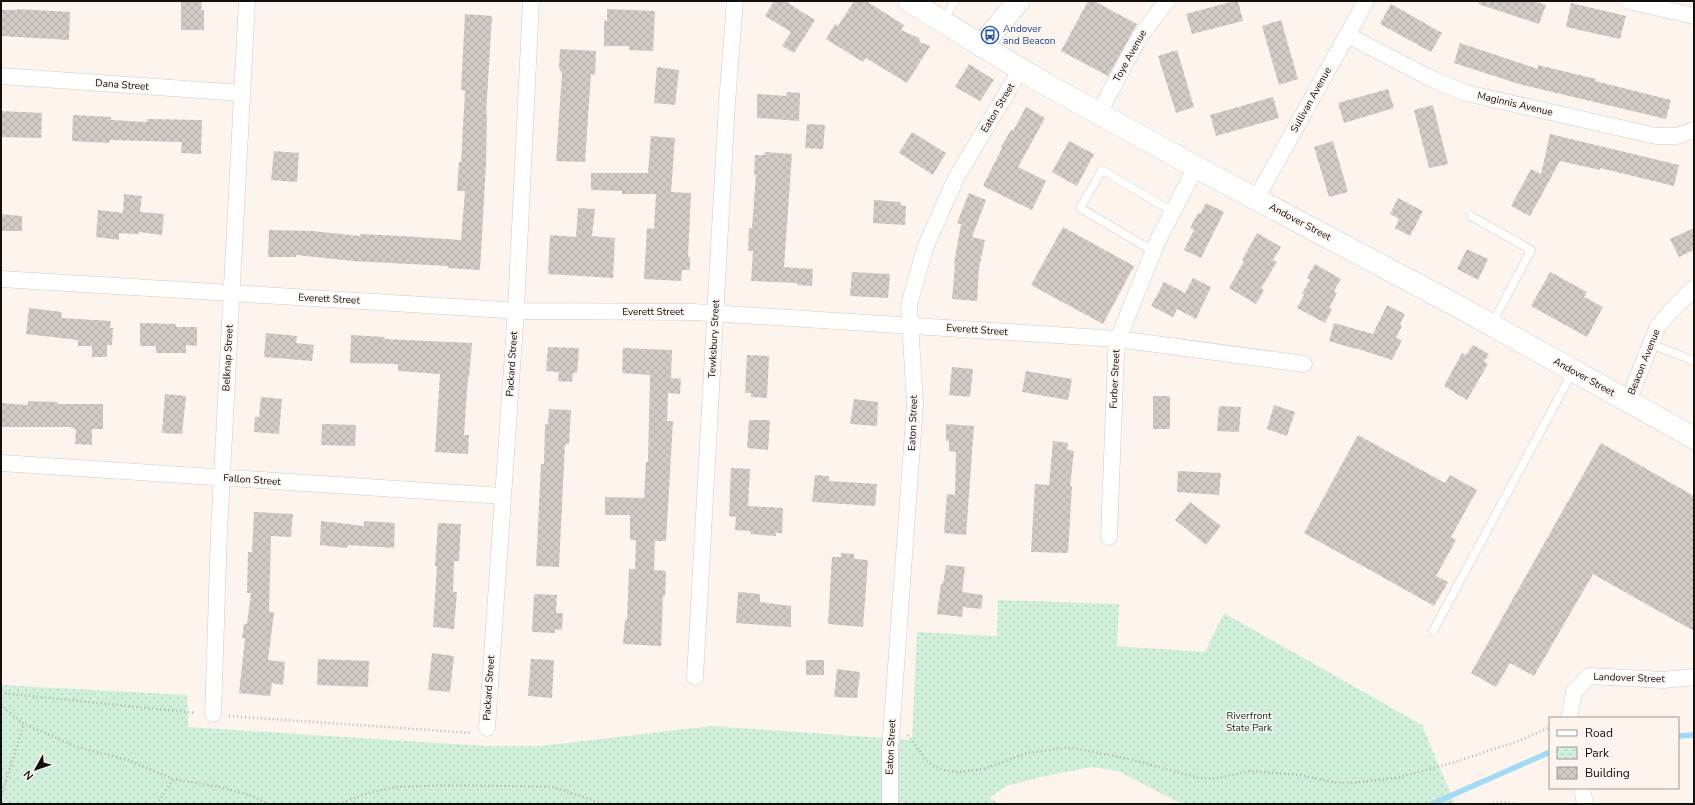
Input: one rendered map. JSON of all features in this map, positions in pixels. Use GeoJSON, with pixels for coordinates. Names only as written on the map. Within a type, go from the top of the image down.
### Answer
{"type":"FeatureCollection","features":[{"type":"Feature","properties":{"kind":"main road","name":"Andover Street"},"geometry":{"type":"LineString","coordinates":[[909,1],[981,46],[1196,167],[1492,325],[1694,438]]}},
{"type":"Feature","properties":{"kind":"main road"},"geometry":{"type":"LineString","coordinates":[[981,46],[1019,1]]}},
{"type":"Feature","properties":{"kind":"street","name":"Belknap Street"},"geometry":{"type":"LineString","coordinates":[[213,714],[222,478],[247,1]]}},
{"type":"Feature","properties":{"kind":"street","name":"Packard Street"},"geometry":{"type":"LineString","coordinates":[[486,728],[516,310],[531,1]]}},
{"type":"Feature","properties":{"kind":"street","name":"Tewksbury Street"},"geometry":{"type":"LineString","coordinates":[[695,677],[727,103],[735,1]]}},
{"type":"Feature","properties":{"kind":"street","name":"Toye Avenue"},"geometry":{"type":"LineString","coordinates":[[1099,113],[1140,36],[1167,1]]}},
{"type":"Feature","properties":{"kind":"street","name":"Sullivan Avenue"},"geometry":{"type":"LineString","coordinates":[[1256,199],[1366,1]]}},
{"type":"Feature","properties":{"kind":"street"},"geometry":{"type":"LineString","coordinates":[[1629,1],[1694,16]]}},
{"type":"Feature","properties":{"kind":"street","name":"Maginnis Avenue"},"geometry":{"type":"LineString","coordinates":[[1347,35],[1448,86],[1487,99],[1656,136],[1677,136],[1694,130]]}},
{"type":"Feature","properties":{"kind":"street","name":"Eaton Street"},"geometry":{"type":"LineString","coordinates":[[890,804],[890,750],[915,404],[908,305],[925,248],[956,178],[1021,69]]}},
{"type":"Feature","properties":{"kind":"street","name":"Dana Street"},"geometry":{"type":"LineString","coordinates":[[1,76],[242,94]]}},
{"type":"Feature","properties":{"kind":"street","name":"Furber Street"},"geometry":{"type":"LineString","coordinates":[[1109,537],[1116,353],[1118,339],[1153,251],[1196,167]]}},
{"type":"Feature","properties":{"kind":"street","name":"Everett Street"},"geometry":{"type":"LineString","coordinates":[[1,279],[516,310],[716,313],[1118,339],[1304,364]]}},
{"type":"Feature","properties":{"kind":"street","name":"Beacon Avenue"},"geometry":{"type":"LineString","coordinates":[[1628,401],[1658,326],[1693,293]]}},
{"type":"Feature","properties":{"kind":"street","name":"Fallon Street"},"geometry":{"type":"LineString","coordinates":[[1,463],[503,496]]}},
{"type":"Feature","properties":{"kind":"street","name":"Landover Street"},"geometry":{"type":"LineString","coordinates":[[1569,717],[1574,692],[1589,676],[1664,680],[1694,677]]}},
{"type":"Feature","properties":{"kind":"street"},"geometry":{"type":"LineString","coordinates":[[1582,789],[1585,804]]}},
{"type":"Feature","properties":{"kind":"lane"},"geometry":{"type":"LineString","coordinates":[[942,22],[955,1]]}},
{"type":"Feature","properties":{"kind":"lane"},"geometry":{"type":"LineString","coordinates":[[1153,251],[1080,208],[1102,170],[1173,212]]}},
{"type":"Feature","properties":{"kind":"lane"},"geometry":{"type":"LineString","coordinates":[[1471,216],[1531,250],[1492,325]]}},
{"type":"Feature","properties":{"kind":"lane"},"geometry":{"type":"LineString","coordinates":[[1651,344],[1694,361]]}},
{"type":"Feature","properties":{"kind":"lane"},"geometry":{"type":"LineString","coordinates":[[1433,631],[1574,371]]}},
{"type":"Feature","properties":{"kind":"path"},"geometry":{"type":"LineString","coordinates":[[1,693],[213,714],[460,733],[477,733],[486,728]]}},
{"type":"Feature","properties":{"kind":"path"},"geometry":{"type":"LineString","coordinates":[[1,705],[24,724],[77,747],[128,760],[172,779],[221,786],[255,796],[268,804]]}},
{"type":"Feature","properties":{"kind":"path"},"geometry":{"type":"LineString","coordinates":[[2,804],[1,797],[24,724]]}},
{"type":"Feature","properties":{"kind":"path"},"geometry":{"type":"LineString","coordinates":[[915,746],[933,766],[958,772],[984,768],[1019,756],[1065,748],[1080,749],[1133,760],[1199,778],[1212,779],[1251,772],[1300,775],[1337,783],[1350,783],[1396,778],[1452,763],[1521,740],[1549,727]]}},
{"type":"Feature","properties":{"kind":"path"},"geometry":{"type":"LineString","coordinates":[[157,804],[172,779]]}},
{"type":"Feature","properties":{"kind":"path"},"geometry":{"type":"LineString","coordinates":[[339,804],[368,793],[396,787],[453,785],[554,787],[604,804]]}},
{"type":"Feature","properties":{"kind":"path"},"geometry":{"type":"LineString","coordinates":[[1489,804],[1501,802],[1522,804]]}},
{"type":"Feature","properties":{"kind":"green space","name":"Riverfront State Park"},"geometry":{"type":"Polygon","coordinates":[[[998,600],[1119,604],[1117,646],[1205,652],[1224,613],[1422,725],[1455,804],[1186,804],[1176,801],[1118,771],[1092,767],[1049,775],[1006,786],[989,798],[1000,804],[1,804],[1,685],[187,695],[188,727],[486,746],[541,746],[712,726],[912,740],[917,632],[997,636],[998,600]]]}},
{"type":"Feature","properties":{"kind":"building"},"geometry":{"type":"Polygon","coordinates":[[[181,1],[202,1],[201,10],[204,10],[204,30],[181,30],[181,1]]]}},
{"type":"Feature","properties":{"kind":"building"},"geometry":{"type":"Polygon","coordinates":[[[774,1],[785,1],[815,20],[794,53],[782,46],[791,32],[765,16],[774,1]]]}},
{"type":"Feature","properties":{"kind":"building"},"geometry":{"type":"Polygon","coordinates":[[[854,1],[866,1],[904,25],[901,30],[919,38],[920,42],[930,46],[907,83],[866,58],[863,62],[826,39],[835,24],[838,26],[854,1]]]}},
{"type":"Feature","properties":{"kind":"building"},"geometry":{"type":"Polygon","coordinates":[[[1088,1],[1094,1],[1137,24],[1108,76],[1061,51],[1088,1]]]}},
{"type":"Feature","properties":{"kind":"building"},"geometry":{"type":"Polygon","coordinates":[[[1238,1],[1243,21],[1192,34],[1186,14],[1238,1]]]}},
{"type":"Feature","properties":{"kind":"building"},"geometry":{"type":"Polygon","coordinates":[[[1479,1],[1533,1],[1546,5],[1539,24],[1478,4],[1479,1]]]}},
{"type":"Feature","properties":{"kind":"building"},"geometry":{"type":"Polygon","coordinates":[[[1571,3],[1626,16],[1620,39],[1566,27],[1571,3]]]}},
{"type":"Feature","properties":{"kind":"building"},"geometry":{"type":"Polygon","coordinates":[[[1391,4],[1442,33],[1431,52],[1380,24],[1391,4]]]}},
{"type":"Feature","properties":{"kind":"building"},"geometry":{"type":"Polygon","coordinates":[[[17,9],[70,12],[69,40],[1,36],[1,10],[17,9]]]}},
{"type":"Feature","properties":{"kind":"building"},"geometry":{"type":"Polygon","coordinates":[[[607,9],[655,11],[653,51],[629,50],[629,46],[604,46],[604,21],[607,21],[607,9]]]}},
{"type":"Feature","properties":{"kind":"building"},"geometry":{"type":"Polygon","coordinates":[[[465,14],[492,16],[486,114],[486,164],[480,270],[448,268],[448,266],[353,261],[296,255],[296,257],[268,257],[269,230],[312,231],[360,236],[360,234],[461,240],[465,191],[457,191],[459,162],[461,162],[465,91],[461,90],[465,14]]]}},
{"type":"Feature","properties":{"kind":"building"},"geometry":{"type":"Polygon","coordinates":[[[1281,20],[1298,79],[1279,85],[1262,26],[1281,20]]]}},
{"type":"Feature","properties":{"kind":"building"},"geometry":{"type":"Polygon","coordinates":[[[1460,43],[1538,69],[1538,65],[1596,79],[1595,81],[1671,100],[1666,119],[1519,84],[1454,63],[1460,43]]]}},
{"type":"Feature","properties":{"kind":"building"},"geometry":{"type":"Polygon","coordinates":[[[560,49],[596,51],[595,75],[591,74],[585,162],[556,161],[562,73],[559,68],[560,49]]]}},
{"type":"Feature","properties":{"kind":"building"},"geometry":{"type":"Polygon","coordinates":[[[1177,50],[1194,107],[1176,113],[1158,56],[1177,50]]]}},
{"type":"Feature","properties":{"kind":"building"},"geometry":{"type":"Polygon","coordinates":[[[969,64],[994,80],[980,101],[955,87],[969,64]]]}},
{"type":"Feature","properties":{"kind":"building"},"geometry":{"type":"Polygon","coordinates":[[[657,67],[679,70],[675,105],[654,103],[657,67]]]}},
{"type":"Feature","properties":{"kind":"building"},"geometry":{"type":"Polygon","coordinates":[[[1388,89],[1394,108],[1344,123],[1338,103],[1388,89]]]}},
{"type":"Feature","properties":{"kind":"building"},"geometry":{"type":"Polygon","coordinates":[[[787,92],[800,93],[799,121],[757,118],[757,94],[786,96],[787,92]]]}},
{"type":"Feature","properties":{"kind":"building"},"geometry":{"type":"Polygon","coordinates":[[[1273,97],[1279,118],[1216,136],[1210,115],[1273,97]]]}},
{"type":"Feature","properties":{"kind":"building"},"geometry":{"type":"Polygon","coordinates":[[[1433,105],[1448,164],[1429,168],[1414,110],[1433,105]]]}},
{"type":"Feature","properties":{"kind":"building"},"geometry":{"type":"Polygon","coordinates":[[[1026,107],[1045,118],[1018,167],[1046,181],[1032,210],[983,186],[1002,148],[1001,147],[1011,130],[1013,131],[1026,107]]]}},
{"type":"Feature","properties":{"kind":"building"},"geometry":{"type":"Polygon","coordinates":[[[1,111],[42,113],[41,138],[1,137],[1,111]]]}},
{"type":"Feature","properties":{"kind":"building"},"geometry":{"type":"Polygon","coordinates":[[[73,115],[111,117],[111,120],[147,122],[147,119],[202,120],[201,154],[181,153],[182,142],[110,140],[109,143],[72,141],[73,115]]]}},
{"type":"Feature","properties":{"kind":"building"},"geometry":{"type":"Polygon","coordinates":[[[807,124],[825,125],[823,149],[805,148],[807,124]]]}},
{"type":"Feature","properties":{"kind":"building"},"geometry":{"type":"Polygon","coordinates":[[[912,132],[946,153],[933,175],[899,153],[912,132]]]}},
{"type":"Feature","properties":{"kind":"building"},"geometry":{"type":"Polygon","coordinates":[[[1550,134],[1679,165],[1674,186],[1600,168],[1600,170],[1560,161],[1530,216],[1511,206],[1531,169],[1541,174],[1550,134]]]}},
{"type":"Feature","properties":{"kind":"building"},"geometry":{"type":"Polygon","coordinates":[[[651,136],[675,138],[671,192],[691,193],[688,257],[690,257],[690,270],[682,270],[681,281],[644,279],[647,228],[654,229],[656,194],[622,194],[622,191],[591,190],[591,173],[648,173],[651,136]]]}},
{"type":"Feature","properties":{"kind":"building"},"geometry":{"type":"Polygon","coordinates":[[[1069,141],[1094,154],[1077,186],[1052,172],[1069,141]]]}},
{"type":"Feature","properties":{"kind":"building"},"geometry":{"type":"Polygon","coordinates":[[[1333,141],[1348,192],[1329,197],[1314,147],[1333,141]]]}},
{"type":"Feature","properties":{"kind":"building"},"geometry":{"type":"Polygon","coordinates":[[[274,151],[299,153],[297,182],[271,180],[274,151]]]}},
{"type":"Feature","properties":{"kind":"building"},"geometry":{"type":"Polygon","coordinates":[[[765,152],[792,154],[784,267],[813,269],[812,286],[797,285],[797,283],[751,281],[753,251],[748,251],[749,228],[752,228],[756,175],[754,174],[755,155],[765,155],[765,152]]]}},
{"type":"Feature","properties":{"kind":"building"},"geometry":{"type":"Polygon","coordinates":[[[969,193],[986,200],[972,237],[985,240],[979,268],[977,301],[952,299],[954,264],[961,224],[957,223],[969,193]]]}},
{"type":"Feature","properties":{"kind":"building"},"geometry":{"type":"Polygon","coordinates":[[[124,194],[142,196],[140,212],[164,214],[162,235],[139,232],[139,234],[119,233],[119,240],[96,237],[98,210],[123,213],[124,194]]]}},
{"type":"Feature","properties":{"kind":"building"},"geometry":{"type":"Polygon","coordinates":[[[1398,198],[1423,211],[1410,236],[1395,228],[1399,219],[1390,214],[1398,198]]]}},
{"type":"Feature","properties":{"kind":"building"},"geometry":{"type":"Polygon","coordinates":[[[874,200],[901,202],[900,205],[906,206],[905,225],[873,223],[874,200]]]}},
{"type":"Feature","properties":{"kind":"building"},"geometry":{"type":"Polygon","coordinates":[[[1206,203],[1224,212],[1201,258],[1184,250],[1194,230],[1190,228],[1198,213],[1200,214],[1206,203]]]}},
{"type":"Feature","properties":{"kind":"building"},"geometry":{"type":"Polygon","coordinates":[[[578,208],[595,209],[592,236],[615,238],[613,278],[548,274],[550,235],[576,237],[578,208]]]}},
{"type":"Feature","properties":{"kind":"building"},"geometry":{"type":"Polygon","coordinates":[[[1,214],[22,216],[22,231],[1,231],[1,214]]]}},
{"type":"Feature","properties":{"kind":"building"},"geometry":{"type":"Polygon","coordinates":[[[1063,227],[1134,266],[1103,324],[1031,285],[1063,227]]]}},
{"type":"Feature","properties":{"kind":"building"},"geometry":{"type":"Polygon","coordinates":[[[1694,228],[1694,250],[1679,257],[1670,239],[1694,228]]]}},
{"type":"Feature","properties":{"kind":"building"},"geometry":{"type":"Polygon","coordinates":[[[1257,233],[1281,247],[1273,260],[1277,262],[1261,288],[1264,290],[1256,304],[1229,288],[1257,233]]]}},
{"type":"Feature","properties":{"kind":"building"},"geometry":{"type":"Polygon","coordinates":[[[1467,249],[1488,259],[1478,280],[1457,269],[1467,249]]]}},
{"type":"Feature","properties":{"kind":"building"},"geometry":{"type":"Polygon","coordinates":[[[1315,264],[1341,279],[1334,291],[1337,293],[1329,308],[1332,309],[1325,323],[1297,308],[1304,295],[1302,293],[1310,280],[1307,278],[1315,264]]]}},
{"type":"Feature","properties":{"kind":"building"},"geometry":{"type":"Polygon","coordinates":[[[852,272],[890,274],[888,298],[850,296],[852,272]]]}},
{"type":"Feature","properties":{"kind":"building"},"geometry":{"type":"Polygon","coordinates":[[[1550,272],[1587,292],[1584,297],[1603,307],[1587,337],[1531,306],[1550,272]]]}},
{"type":"Feature","properties":{"kind":"building"},"geometry":{"type":"Polygon","coordinates":[[[1193,278],[1211,287],[1196,319],[1177,309],[1173,317],[1151,306],[1164,282],[1185,293],[1193,278]]]}},
{"type":"Feature","properties":{"kind":"building"},"geometry":{"type":"Polygon","coordinates":[[[1387,305],[1405,314],[1400,324],[1402,326],[1396,338],[1402,340],[1392,360],[1329,341],[1334,323],[1373,334],[1387,305]]]}},
{"type":"Feature","properties":{"kind":"building"},"geometry":{"type":"Polygon","coordinates":[[[29,308],[62,312],[61,318],[111,321],[110,328],[113,328],[112,345],[107,345],[107,357],[92,357],[92,346],[78,346],[78,340],[26,334],[29,308]]]}},
{"type":"Feature","properties":{"kind":"building"},"geometry":{"type":"Polygon","coordinates":[[[140,323],[176,324],[176,327],[197,327],[197,346],[186,345],[186,353],[156,353],[156,346],[140,346],[140,323]]]}},
{"type":"Feature","properties":{"kind":"building"},"geometry":{"type":"Polygon","coordinates":[[[266,333],[297,336],[296,343],[314,345],[312,361],[264,357],[266,333]]]}},
{"type":"Feature","properties":{"kind":"building"},"geometry":{"type":"Polygon","coordinates":[[[351,335],[385,337],[385,339],[472,343],[464,435],[469,435],[468,454],[435,452],[440,374],[398,371],[398,364],[350,363],[351,335]]]}},
{"type":"Feature","properties":{"kind":"building"},"geometry":{"type":"Polygon","coordinates":[[[1473,345],[1489,354],[1484,362],[1488,364],[1467,400],[1444,386],[1462,353],[1466,355],[1473,345]]]}},
{"type":"Feature","properties":{"kind":"building"},"geometry":{"type":"Polygon","coordinates":[[[548,347],[579,348],[577,373],[573,373],[572,382],[558,381],[559,372],[546,371],[548,347]]]}},
{"type":"Feature","properties":{"kind":"building"},"geometry":{"type":"Polygon","coordinates":[[[623,348],[672,350],[671,378],[681,379],[680,394],[668,393],[667,421],[673,421],[666,541],[655,541],[654,570],[666,571],[665,596],[663,596],[661,646],[623,644],[625,620],[627,620],[629,569],[635,569],[636,540],[630,540],[630,515],[605,515],[605,497],[644,498],[646,462],[648,462],[650,375],[622,373],[623,348]]]}},
{"type":"Feature","properties":{"kind":"building"},"geometry":{"type":"Polygon","coordinates":[[[747,355],[769,356],[767,398],[751,397],[751,393],[745,393],[747,355]]]}},
{"type":"Feature","properties":{"kind":"building"},"geometry":{"type":"Polygon","coordinates":[[[952,367],[973,369],[970,397],[949,395],[952,367]]]}},
{"type":"Feature","properties":{"kind":"building"},"geometry":{"type":"Polygon","coordinates":[[[1026,371],[1072,379],[1068,400],[1022,392],[1026,371]]]}},
{"type":"Feature","properties":{"kind":"building"},"geometry":{"type":"Polygon","coordinates":[[[165,394],[186,396],[182,434],[162,433],[165,394]]]}},
{"type":"Feature","properties":{"kind":"building"},"geometry":{"type":"Polygon","coordinates":[[[1153,396],[1170,396],[1170,429],[1153,429],[1153,396]]]}},
{"type":"Feature","properties":{"kind":"building"},"geometry":{"type":"Polygon","coordinates":[[[261,397],[282,399],[279,434],[254,432],[255,417],[259,417],[261,397]]]}},
{"type":"Feature","properties":{"kind":"building"},"geometry":{"type":"Polygon","coordinates":[[[854,399],[878,402],[877,426],[850,424],[854,399]]]}},
{"type":"Feature","properties":{"kind":"building"},"geometry":{"type":"Polygon","coordinates":[[[28,401],[58,402],[58,404],[103,404],[103,429],[92,429],[92,445],[75,444],[76,429],[69,427],[1,427],[1,403],[28,405],[28,401]]]}},
{"type":"Feature","properties":{"kind":"building"},"geometry":{"type":"Polygon","coordinates":[[[1274,405],[1295,412],[1287,436],[1267,429],[1274,405]]]}},
{"type":"Feature","properties":{"kind":"building"},"geometry":{"type":"Polygon","coordinates":[[[1219,406],[1241,407],[1239,432],[1217,431],[1219,406]]]}},
{"type":"Feature","properties":{"kind":"building"},"geometry":{"type":"Polygon","coordinates":[[[549,409],[571,410],[569,444],[565,444],[559,567],[536,566],[541,464],[544,464],[545,424],[548,424],[549,409]]]}},
{"type":"Feature","properties":{"kind":"building"},"geometry":{"type":"Polygon","coordinates":[[[749,420],[770,420],[768,450],[747,448],[749,420]]]}},
{"type":"Feature","properties":{"kind":"building"},"geometry":{"type":"Polygon","coordinates":[[[322,424],[356,425],[355,446],[321,445],[322,424]]]}},
{"type":"Feature","properties":{"kind":"building"},"geometry":{"type":"Polygon","coordinates":[[[946,424],[974,426],[966,535],[944,533],[947,494],[955,495],[956,452],[949,451],[949,441],[946,441],[946,424]]]}},
{"type":"Feature","properties":{"kind":"building"},"geometry":{"type":"Polygon","coordinates":[[[1358,435],[1445,483],[1450,475],[1477,490],[1451,537],[1456,540],[1436,576],[1448,582],[1434,606],[1304,533],[1358,435]]]}},
{"type":"Feature","properties":{"kind":"building"},"geometry":{"type":"Polygon","coordinates":[[[1053,441],[1068,443],[1067,450],[1074,451],[1070,486],[1072,486],[1068,553],[1031,552],[1035,484],[1049,485],[1053,441]]]}},
{"type":"Feature","properties":{"kind":"building"},"geometry":{"type":"Polygon","coordinates":[[[1601,443],[1694,496],[1694,631],[1593,574],[1534,676],[1510,663],[1496,687],[1471,673],[1601,443]]]}},
{"type":"Feature","properties":{"kind":"building"},"geometry":{"type":"Polygon","coordinates":[[[731,468],[750,469],[748,506],[783,508],[782,533],[776,533],[776,536],[750,534],[750,531],[735,530],[736,517],[729,516],[731,468]]]}},
{"type":"Feature","properties":{"kind":"building"},"geometry":{"type":"Polygon","coordinates":[[[1178,471],[1221,473],[1219,495],[1177,492],[1178,471]]]}},
{"type":"Feature","properties":{"kind":"building"},"geometry":{"type":"Polygon","coordinates":[[[815,475],[829,476],[829,481],[877,484],[875,506],[812,502],[815,475]]]}},
{"type":"Feature","properties":{"kind":"building"},"geometry":{"type":"Polygon","coordinates":[[[1190,502],[1221,526],[1206,545],[1175,520],[1190,502]]]}},
{"type":"Feature","properties":{"kind":"building"},"geometry":{"type":"Polygon","coordinates":[[[254,512],[293,514],[291,537],[271,536],[269,612],[274,612],[268,660],[285,662],[283,685],[272,683],[270,696],[239,693],[245,639],[242,638],[244,624],[247,624],[251,593],[247,593],[248,552],[252,552],[254,512]]]}},
{"type":"Feature","properties":{"kind":"building"},"geometry":{"type":"Polygon","coordinates":[[[321,521],[364,526],[364,521],[395,523],[394,548],[348,545],[347,548],[320,545],[321,521]]]}},
{"type":"Feature","properties":{"kind":"building"},"geometry":{"type":"Polygon","coordinates":[[[438,523],[461,524],[459,561],[454,561],[453,592],[457,592],[454,629],[433,627],[438,523]]]}},
{"type":"Feature","properties":{"kind":"building"},"geometry":{"type":"Polygon","coordinates":[[[841,553],[854,554],[854,559],[868,560],[863,627],[828,624],[832,557],[841,557],[841,553]]]}},
{"type":"Feature","properties":{"kind":"building"},"geometry":{"type":"Polygon","coordinates":[[[946,565],[965,567],[962,592],[983,595],[981,609],[963,607],[962,617],[937,614],[941,584],[943,584],[946,565]]]}},
{"type":"Feature","properties":{"kind":"building"},"geometry":{"type":"Polygon","coordinates":[[[738,592],[760,594],[760,602],[791,606],[791,627],[736,623],[738,592]]]}},
{"type":"Feature","properties":{"kind":"building"},"geometry":{"type":"Polygon","coordinates":[[[534,594],[557,595],[556,613],[563,613],[562,630],[555,629],[555,633],[532,632],[534,594]]]}},
{"type":"Feature","properties":{"kind":"building"},"geometry":{"type":"Polygon","coordinates":[[[432,653],[454,656],[450,692],[428,690],[432,653]]]}},
{"type":"Feature","properties":{"kind":"building"},"geometry":{"type":"Polygon","coordinates":[[[318,659],[369,661],[368,687],[317,685],[318,659]]]}},
{"type":"Feature","properties":{"kind":"building"},"geometry":{"type":"Polygon","coordinates":[[[531,659],[554,660],[552,698],[528,696],[531,659]]]}},
{"type":"Feature","properties":{"kind":"building"},"geometry":{"type":"Polygon","coordinates":[[[806,660],[824,660],[824,675],[806,675],[806,660]]]}},
{"type":"Feature","properties":{"kind":"building"},"geometry":{"type":"Polygon","coordinates":[[[837,669],[860,672],[857,698],[834,697],[837,669]]]}},
{"type":"Feature","properties":{"kind":"waterway"},"geometry":{"type":"LineString","coordinates":[[1679,736],[1694,735]]}},
{"type":"Feature","properties":{"kind":"waterway"},"geometry":{"type":"LineString","coordinates":[[1432,804],[1549,752]]}},
{"type":"Feature","properties":{"kind":"place","name":"Andover and Beacon"},"geometry":{"type":"Point","coordinates":[990,35]}}]}
